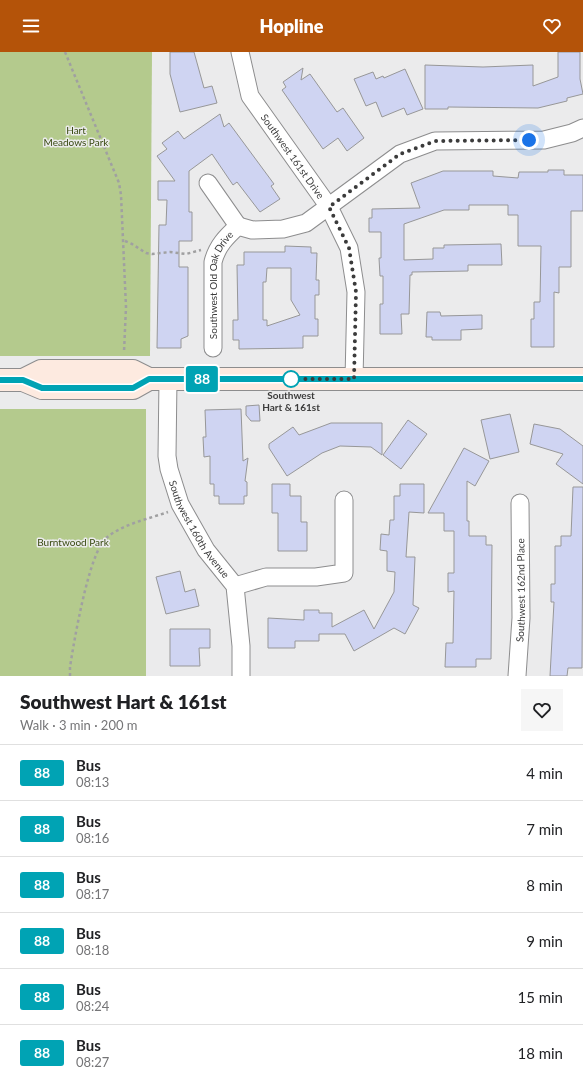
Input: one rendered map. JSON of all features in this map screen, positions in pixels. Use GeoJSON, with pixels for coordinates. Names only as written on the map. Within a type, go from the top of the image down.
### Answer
{"type":"FeatureCollection","features":[{"type":"Feature","properties":{"kind":"main road"},"geometry":{"type":"LineString","coordinates":[[0,380],[23,380],[41,372],[133,372],[159,379],[583,379]]}},
{"type":"Feature","properties":{"kind":"street","name":"Southwest 161st Drive"},"geometry":{"type":"LineString","coordinates":[[240,52],[250,96],[329,207],[349,248],[356,292],[354,379]]}},
{"type":"Feature","properties":{"kind":"street","name":"Southwest Old Oak Drive"},"geometry":{"type":"LineString","coordinates":[[208,183],[238,226],[252,230],[295,227],[306,223],[400,154],[435,141],[544,140],[572,133],[583,128]]}},
{"type":"Feature","properties":{"kind":"street","name":"Southwest Old Oak Drive"},"geometry":{"type":"LineString","coordinates":[[213,348],[213,269],[215,253],[225,239],[238,226]]}},
{"type":"Feature","properties":{"kind":"street","name":"Southwest 160th Avenue"},"geometry":{"type":"LineString","coordinates":[[159,379],[169,469],[180,504],[206,550],[235,586],[241,646],[241,676]]}},
{"type":"Feature","properties":{"kind":"street"},"geometry":{"type":"LineString","coordinates":[[235,586],[266,577],[316,577],[344,572],[344,500]]}},
{"type":"Feature","properties":{"kind":"street","name":"Southwest 162nd Place"},"geometry":{"type":"LineString","coordinates":[[517,676],[521,618],[520,503]]}},
{"type":"Feature","properties":{"kind":"path"},"geometry":{"type":"LineString","coordinates":[[65,52],[119,183],[123,205],[125,241],[126,307],[124,354]]}},
{"type":"Feature","properties":{"kind":"path"},"geometry":{"type":"LineString","coordinates":[[125,241],[146,253],[152,254],[170,252],[186,254],[200,250],[215,253]]}},
{"type":"Feature","properties":{"kind":"path"},"geometry":{"type":"LineString","coordinates":[[70,676],[70,667],[80,608],[99,549],[106,539],[125,526],[170,511],[180,504]]}},
{"type":"Feature","properties":{"kind":"green space","name":"Hart Meadows Park"},"geometry":{"type":"Polygon","coordinates":[[[0,52],[152,52],[150,356],[0,356],[0,52]]]}},
{"type":"Feature","properties":{"kind":"green space","name":"Burntwood Park"},"geometry":{"type":"Polygon","coordinates":[[[0,409],[146,409],[146,676],[0,676],[0,409]]]}},
{"type":"Feature","properties":{"kind":"building"},"geometry":{"type":"Polygon","coordinates":[[[170,52],[194,52],[204,88],[212,86],[217,103],[180,112],[170,74],[170,52]]]}},
{"type":"Feature","properties":{"kind":"building"},"geometry":{"type":"Polygon","coordinates":[[[558,52],[580,52],[580,79],[583,94],[567,98],[567,101],[538,108],[448,107],[448,109],[425,109],[425,65],[483,67],[533,65],[533,86],[558,77],[558,52]]]}},
{"type":"Feature","properties":{"kind":"building"},"geometry":{"type":"Polygon","coordinates":[[[303,68],[301,80],[310,74],[337,112],[343,108],[364,138],[347,151],[338,138],[323,149],[282,90],[286,87],[283,82],[303,68]]]}},
{"type":"Feature","properties":{"kind":"building"},"geometry":{"type":"Polygon","coordinates":[[[405,69],[423,109],[407,115],[404,108],[382,117],[376,102],[366,106],[354,79],[373,72],[376,79],[383,76],[384,78],[405,69]]]}},
{"type":"Feature","properties":{"kind":"building"},"geometry":{"type":"Polygon","coordinates":[[[220,114],[224,127],[229,123],[274,184],[271,186],[280,199],[260,212],[237,182],[233,185],[212,154],[189,171],[189,212],[192,212],[192,241],[179,241],[179,267],[188,267],[188,336],[181,339],[181,348],[157,348],[159,225],[166,225],[167,200],[158,200],[158,181],[175,181],[157,156],[167,149],[162,143],[178,131],[184,139],[220,114]]]}},
{"type":"Feature","properties":{"kind":"building"},"geometry":{"type":"Polygon","coordinates":[[[548,170],[564,170],[564,175],[583,175],[583,211],[571,211],[571,267],[559,267],[559,293],[554,292],[554,347],[531,347],[531,319],[534,319],[534,302],[540,302],[541,246],[518,246],[518,215],[508,215],[508,205],[469,205],[469,210],[444,210],[404,224],[404,260],[433,259],[433,248],[444,248],[444,245],[501,244],[502,265],[468,265],[468,271],[412,272],[412,275],[410,275],[409,314],[401,314],[402,334],[380,334],[380,304],[383,304],[383,276],[380,276],[379,258],[381,258],[381,232],[369,232],[369,218],[372,218],[372,209],[420,208],[411,183],[443,171],[493,171],[493,176],[518,178],[519,172],[548,172],[548,170]]]}},
{"type":"Feature","properties":{"kind":"building"},"geometry":{"type":"Polygon","coordinates":[[[285,246],[311,247],[311,253],[317,253],[316,280],[319,280],[319,295],[315,295],[315,319],[318,319],[318,336],[303,336],[303,348],[239,349],[239,340],[233,340],[233,320],[238,320],[237,265],[244,265],[244,252],[285,252],[285,246]],[[267,268],[266,282],[263,282],[263,320],[267,320],[267,326],[300,315],[291,300],[291,268],[267,268]]]}},
{"type":"Feature","properties":{"kind":"building"},"geometry":{"type":"Polygon","coordinates":[[[427,312],[440,312],[441,316],[482,315],[482,329],[461,330],[461,340],[432,340],[432,337],[426,337],[427,312]]]}},
{"type":"Feature","properties":{"kind":"building"},"geometry":{"type":"Polygon","coordinates":[[[259,405],[260,421],[251,421],[246,415],[246,406],[259,405]]]}},
{"type":"Feature","properties":{"kind":"building"},"geometry":{"type":"Polygon","coordinates":[[[241,409],[243,461],[248,458],[245,481],[247,482],[247,496],[244,496],[244,504],[219,504],[219,496],[214,496],[214,484],[210,484],[210,456],[204,457],[203,437],[206,437],[205,410],[241,409]]]}},
{"type":"Feature","properties":{"kind":"building"},"geometry":{"type":"Polygon","coordinates":[[[510,414],[519,452],[490,459],[481,420],[510,414]]]}},
{"type":"Feature","properties":{"kind":"building"},"geometry":{"type":"Polygon","coordinates":[[[408,420],[427,434],[401,469],[383,455],[408,420]]]}},
{"type":"Feature","properties":{"kind":"building"},"geometry":{"type":"Polygon","coordinates":[[[331,423],[382,423],[382,455],[371,447],[340,446],[322,453],[287,476],[269,448],[269,444],[293,427],[299,435],[331,423]]]}},
{"type":"Feature","properties":{"kind":"building"},"geometry":{"type":"Polygon","coordinates":[[[534,424],[560,429],[583,446],[583,484],[556,464],[563,454],[530,444],[534,424]]]}},
{"type":"Feature","properties":{"kind":"building"},"geometry":{"type":"Polygon","coordinates":[[[464,448],[489,461],[475,486],[467,481],[467,521],[469,521],[469,536],[486,536],[486,545],[492,545],[491,659],[476,659],[476,667],[445,667],[446,643],[453,643],[454,591],[448,592],[448,573],[454,573],[454,531],[444,531],[444,513],[428,513],[464,448]]]}},
{"type":"Feature","properties":{"kind":"building"},"geometry":{"type":"Polygon","coordinates":[[[272,484],[290,484],[290,496],[301,496],[301,522],[307,522],[307,551],[278,551],[278,513],[272,513],[272,484]]]}},
{"type":"Feature","properties":{"kind":"building"},"geometry":{"type":"Polygon","coordinates":[[[400,484],[424,484],[424,513],[409,512],[406,557],[415,557],[413,605],[419,608],[405,634],[394,628],[354,651],[345,634],[319,634],[319,641],[295,641],[295,648],[268,648],[268,618],[304,620],[304,610],[319,610],[319,613],[332,613],[332,627],[364,610],[374,629],[394,592],[395,572],[387,571],[387,551],[380,550],[381,534],[389,535],[390,520],[394,520],[394,496],[400,496],[400,484]]]}},
{"type":"Feature","properties":{"kind":"building"},"geometry":{"type":"Polygon","coordinates":[[[573,487],[583,487],[582,668],[568,668],[567,676],[550,676],[554,602],[551,602],[551,584],[555,584],[555,546],[561,546],[561,536],[571,536],[573,487]]]}},
{"type":"Feature","properties":{"kind":"building"},"geometry":{"type":"Polygon","coordinates":[[[180,571],[185,592],[195,589],[199,606],[166,614],[156,577],[180,571]]]}},
{"type":"Feature","properties":{"kind":"building"},"geometry":{"type":"Polygon","coordinates":[[[170,629],[210,629],[210,648],[199,648],[200,666],[170,666],[170,629]]]}},
{"type":"Feature","properties":{"kind":"bus line","name":"88"},"geometry":{"type":"LineString","coordinates":[[0,380],[23,380],[42,388],[133,388],[149,379],[583,379]]}},
{"type":"Feature","properties":{"kind":"place","name":"Southwest Hart & 161st"},"geometry":{"type":"Point","coordinates":[291,379]}},
{"type":"Feature","properties":{"kind":"route"},"geometry":{"type":"LineString","coordinates":[[291,379],[354,379],[356,292],[349,248],[329,207],[400,154],[435,141],[529,140]]}}]}
